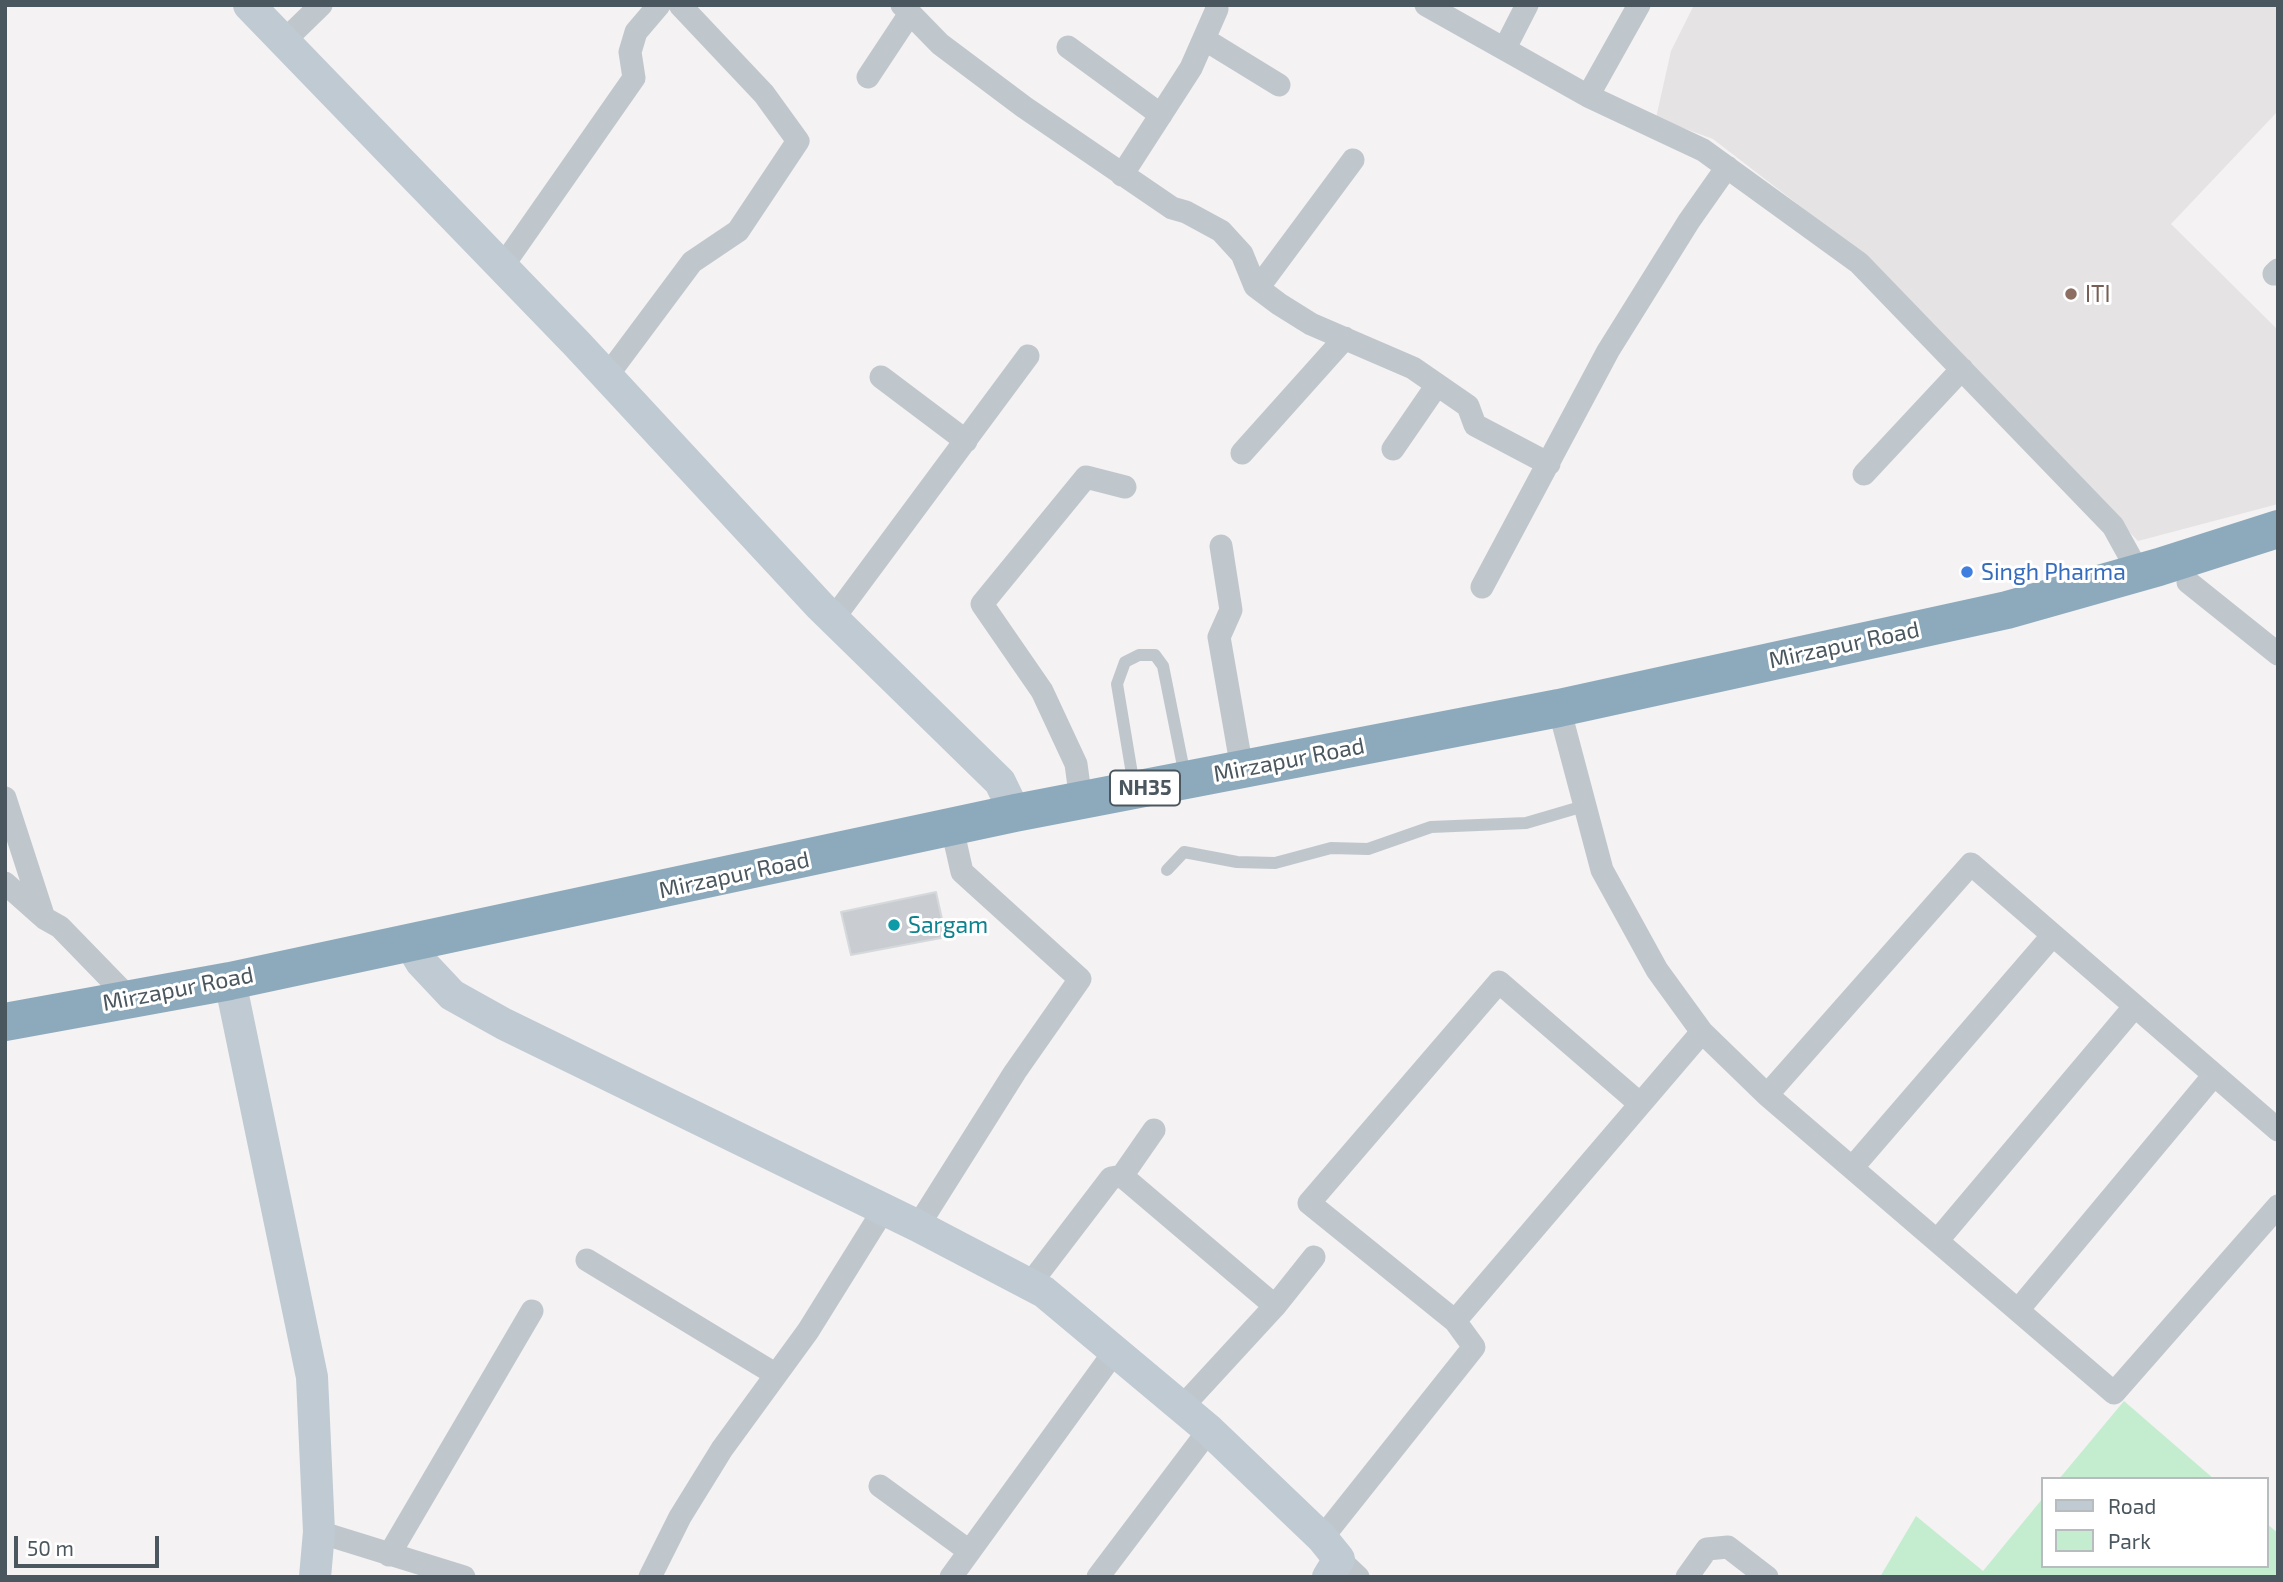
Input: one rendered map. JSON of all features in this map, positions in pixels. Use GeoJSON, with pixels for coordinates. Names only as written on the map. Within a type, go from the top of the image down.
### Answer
{"type":"FeatureCollection","features":[{"type":"Feature","properties":{"kind":"highway","name":"Mirzapur Road"},"geometry":{"type":"LineString","coordinates":[[5,1047],[415,952],[954,840],[1561,720],[2007,610],[2278,529]]}},
{"type":"Feature","properties":{"kind":"highway","name":"Mirzapur Road"},"geometry":{"type":"LineString","coordinates":[[954,840],[1015,813],[1242,769],[1561,720],[1867,668],[2114,605],[2278,555]]}},
{"type":"Feature","properties":{"kind":"highway","name":"Mirzapur Road"},"geometry":{"type":"LineString","coordinates":[[5,1022],[130,999],[232,993]]}},
{"type":"Feature","properties":{"kind":"street"},"geometry":{"type":"LineString","coordinates":[[249,5],[607,376],[833,619],[1000,782],[1015,813]]}},
{"type":"Feature","properties":{"kind":"street"},"geometry":{"type":"LineString","coordinates":[[284,41],[321,5]]}},
{"type":"Feature","properties":{"kind":"street"},"geometry":{"type":"LineString","coordinates":[[502,267],[634,78],[629,52],[636,32],[659,5]]}},
{"type":"Feature","properties":{"kind":"street"},"geometry":{"type":"LineString","coordinates":[[607,376],[692,262],[738,232],[798,141],[764,94],[680,5]]}},
{"type":"Feature","properties":{"kind":"street"},"geometry":{"type":"LineString","coordinates":[[1426,5],[1588,96],[1703,149],[1859,262],[2113,526],[2138,573]]}},
{"type":"Feature","properties":{"kind":"street"},"geometry":{"type":"LineString","coordinates":[[1505,48],[1527,5]]}},
{"type":"Feature","properties":{"kind":"street"},"geometry":{"type":"LineString","coordinates":[[1588,96],[1639,5]]}},
{"type":"Feature","properties":{"kind":"street"},"geometry":{"type":"LineString","coordinates":[[1122,175],[1191,68],[1217,9]]}},
{"type":"Feature","properties":{"kind":"street"},"geometry":{"type":"LineString","coordinates":[[868,77],[906,10],[940,44],[1122,175],[1172,208],[1186,212],[1221,231],[1242,254],[1258,288],[1311,324],[1413,368],[1468,406],[1475,425],[1549,464]]}},
{"type":"Feature","properties":{"kind":"street"},"geometry":{"type":"LineString","coordinates":[[1204,39],[1279,85]]}},
{"type":"Feature","properties":{"kind":"street"},"geometry":{"type":"LineString","coordinates":[[1068,47],[1161,115]]}},
{"type":"Feature","properties":{"kind":"street"},"geometry":{"type":"LineString","coordinates":[[1258,288],[1353,160]]}},
{"type":"Feature","properties":{"kind":"street"},"geometry":{"type":"LineString","coordinates":[[1482,587],[1608,351],[1689,221],[1727,167]]}},
{"type":"Feature","properties":{"kind":"street"},"geometry":{"type":"LineString","coordinates":[[1242,453],[1345,338]]}},
{"type":"Feature","properties":{"kind":"street"},"geometry":{"type":"LineString","coordinates":[[833,619],[1028,356]]}},
{"type":"Feature","properties":{"kind":"street"},"geometry":{"type":"LineString","coordinates":[[1864,474],[1962,369]]}},
{"type":"Feature","properties":{"kind":"street"},"geometry":{"type":"LineString","coordinates":[[881,377],[966,441]]}},
{"type":"Feature","properties":{"kind":"street"},"geometry":{"type":"LineString","coordinates":[[1393,449],[1437,385]]}},
{"type":"Feature","properties":{"kind":"street"},"geometry":{"type":"LineString","coordinates":[[1081,801],[1076,764],[1042,691],[982,604],[1086,477],[1125,487]]}},
{"type":"Feature","properties":{"kind":"street"},"geometry":{"type":"LineString","coordinates":[[1222,546],[1231,610],[1219,637],[1242,769]]}},
{"type":"Feature","properties":{"kind":"street"},"geometry":{"type":"LineString","coordinates":[[2188,582],[2278,654]]}},
{"type":"Feature","properties":{"kind":"street"},"geometry":{"type":"LineString","coordinates":[[1561,720],[1602,870],[1630,926],[1702,1032],[1767,1095],[2114,1393],[2278,1206]]}},
{"type":"Feature","properties":{"kind":"street"},"geometry":{"type":"LineString","coordinates":[[5,798],[44,918]]}},
{"type":"Feature","properties":{"kind":"street"},"geometry":{"type":"LineString","coordinates":[[918,1226],[1015,1072],[1080,979],[962,872],[954,840]]}},
{"type":"Feature","properties":{"kind":"street"},"geometry":{"type":"LineString","coordinates":[[1767,1095],[1971,864],[2278,1130]]}},
{"type":"Feature","properties":{"kind":"street"},"geometry":{"type":"LineString","coordinates":[[5,883],[44,918],[60,927],[130,999]]}},
{"type":"Feature","properties":{"kind":"street"},"geometry":{"type":"LineString","coordinates":[[1852,1168],[2053,935]]}},
{"type":"Feature","properties":{"kind":"street"},"geometry":{"type":"LineString","coordinates":[[415,952],[452,995],[504,1024],[884,1209],[1044,1292],[1209,1430],[1337,1563],[1474,1347],[1455,1321],[1309,1203],[1499,982],[1639,1103]]}},
{"type":"Feature","properties":{"kind":"street"},"geometry":{"type":"LineString","coordinates":[[232,993],[312,1377],[319,1532],[315,1577]]}},
{"type":"Feature","properties":{"kind":"street"},"geometry":{"type":"LineString","coordinates":[[1937,1241],[2135,1006]]}},
{"type":"Feature","properties":{"kind":"street"},"geometry":{"type":"LineString","coordinates":[[1455,1321],[1702,1032]]}},
{"type":"Feature","properties":{"kind":"street"},"geometry":{"type":"LineString","coordinates":[[2018,1310],[2214,1074]]}},
{"type":"Feature","properties":{"kind":"street"},"geometry":{"type":"LineString","coordinates":[[1030,1284],[1111,1178],[1122,1176],[1154,1130]]}},
{"type":"Feature","properties":{"kind":"street"},"geometry":{"type":"LineString","coordinates":[[1122,1176],[1275,1306]]}},
{"type":"Feature","properties":{"kind":"street"},"geometry":{"type":"LineString","coordinates":[[650,1577],[680,1517],[775,1374],[807,1331],[884,1209]]}},
{"type":"Feature","properties":{"kind":"street"},"geometry":{"type":"LineString","coordinates":[[1182,1407],[1275,1306],[1314,1257]]}},
{"type":"Feature","properties":{"kind":"street"},"geometry":{"type":"LineString","coordinates":[[587,1260],[775,1374]]}},
{"type":"Feature","properties":{"kind":"street"},"geometry":{"type":"LineString","coordinates":[[389,1555],[532,1311]]}},
{"type":"Feature","properties":{"kind":"street"},"geometry":{"type":"LineString","coordinates":[[951,1577],[1115,1351]]}},
{"type":"Feature","properties":{"kind":"street"},"geometry":{"type":"LineString","coordinates":[[1098,1577],[1209,1430]]}},
{"type":"Feature","properties":{"kind":"street"},"geometry":{"type":"LineString","coordinates":[[880,1486],[969,1551]]}},
{"type":"Feature","properties":{"kind":"street"},"geometry":{"type":"LineString","coordinates":[[319,1532],[464,1577]]}},
{"type":"Feature","properties":{"kind":"street"},"geometry":{"type":"LineString","coordinates":[[1687,1577],[1707,1549],[1728,1547],[1767,1577]]}},
{"type":"Feature","properties":{"kind":"lane"},"geometry":{"type":"LineString","coordinates":[[1135,790],[1117,676],[1125,662],[1147,653],[1160,659],[1163,666],[1186,780]]}},
{"type":"Feature","properties":{"kind":"lane"},"geometry":{"type":"LineString","coordinates":[[1167,870],[1184,852],[1237,862],[1275,863],[1331,848],[1368,849],[1431,827],[1526,823],[1584,806]]}},
{"type":"Feature","properties":{"kind":"shaded area","name":"ITI"},"geometry":{"type":"Polygon","coordinates":[[[1694,5],[2278,5],[2278,111],[2171,224],[2278,330],[2278,504],[2138,541],[1866,257],[1713,139],[1656,118],[1671,51],[1694,5]]]}},
{"type":"Feature","properties":{"kind":"green space"},"geometry":{"type":"Polygon","coordinates":[[[2124,1401],[2212,1477],[2061,1477],[2124,1401]]]}},
{"type":"Feature","properties":{"kind":"green space"},"geometry":{"type":"Polygon","coordinates":[[[2042,1499],[2042,1568],[2269,1568],[2269,1526],[2278,1533],[2278,1577],[1880,1577],[1916,1516],[1983,1571],[2042,1499]]]}},
{"type":"Feature","properties":{"kind":"building","name":"Sargam"},"geometry":{"type":"Polygon","coordinates":[[[936,892],[946,937],[851,955],[841,912],[936,892]]]}},
{"type":"Feature","properties":{"kind":"place","name":"ITI"},"geometry":{"type":"Point","coordinates":[2071,294]}},
{"type":"Feature","properties":{"kind":"place","name":"Singh Pharma"},"geometry":{"type":"Point","coordinates":[1967,572]}},
{"type":"Feature","properties":{"kind":"place","name":"Sargam"},"geometry":{"type":"Point","coordinates":[894,925]}}]}
